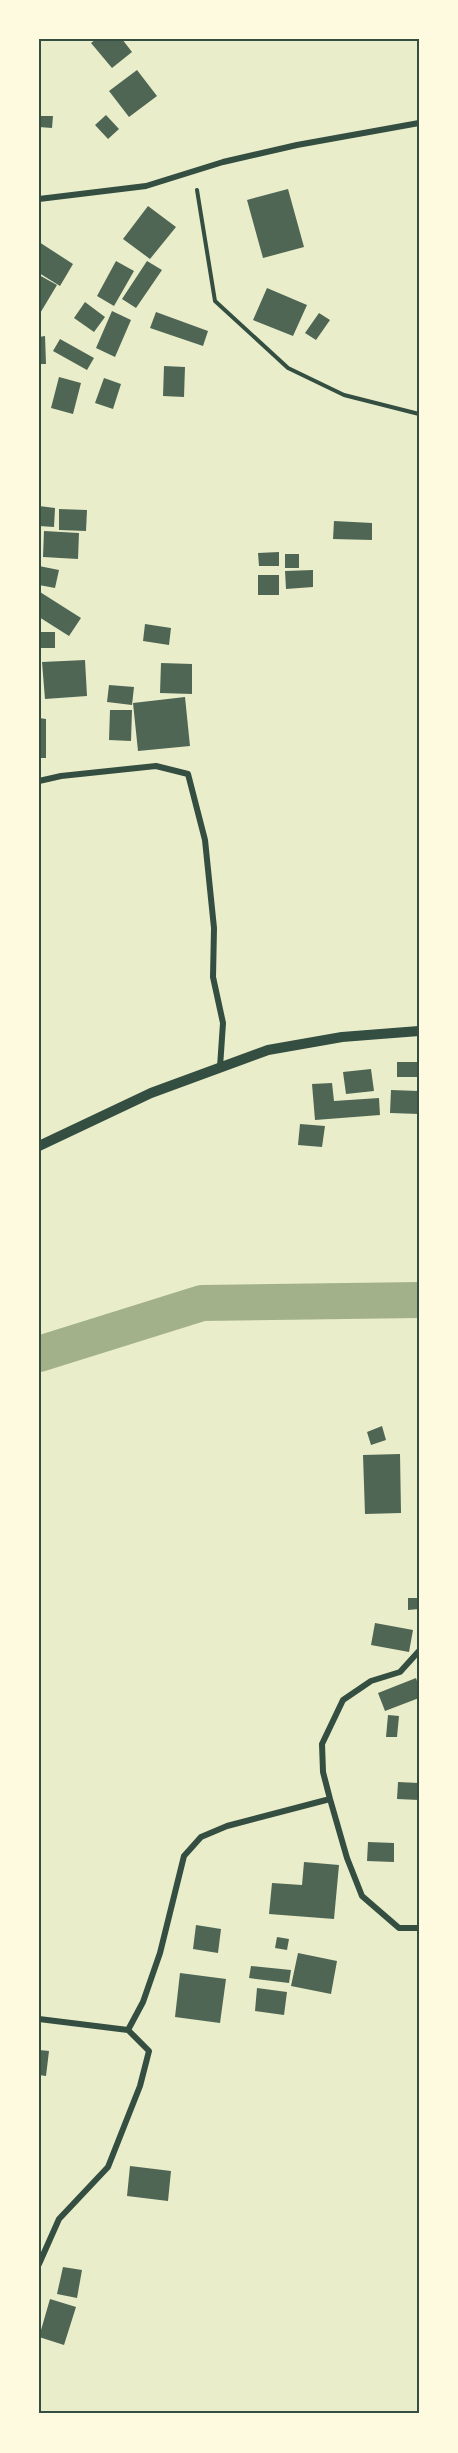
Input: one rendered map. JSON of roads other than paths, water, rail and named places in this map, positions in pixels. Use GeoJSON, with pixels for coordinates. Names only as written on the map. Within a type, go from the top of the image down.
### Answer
{"type":"FeatureCollection","features":[{"type":"Feature","properties":{"kind":"street"},"geometry":{"type":"LineString","coordinates":[[39,199],[146,186],[223,162],[297,145],[419,123]]}},
{"type":"Feature","properties":{"kind":"street"},"geometry":{"type":"LineString","coordinates":[[39,781],[61,776],[156,766],[188,774],[205,840],[214,928],[213,977],[223,1023],[220,1068]]}},
{"type":"Feature","properties":{"kind":"street"},"geometry":{"type":"LineString","coordinates":[[39,1146],[151,1093],[268,1050],[342,1037],[419,1031]]}},
{"type":"Feature","properties":{"kind":"street"},"geometry":{"type":"LineString","coordinates":[[419,1651],[400,1672],[371,1681],[343,1700],[322,1744],[323,1772],[330,1799],[347,1858],[362,1896],[399,1928],[419,1928]]}},
{"type":"Feature","properties":{"kind":"street"},"geometry":{"type":"LineString","coordinates":[[128,2030],[143,2002],[160,1953],[184,1856],[201,1837],[227,1826],[330,1799]]}},
{"type":"Feature","properties":{"kind":"street"},"geometry":{"type":"LineString","coordinates":[[39,2019],[128,2030],[149,2051],[140,2086],[108,2167],[59,2218],[39,2264]]}},
{"type":"Feature","properties":{"kind":"waterway"},"geometry":{"type":"LineString","coordinates":[[39,1354],[202,1303],[419,1300]]}}]}
